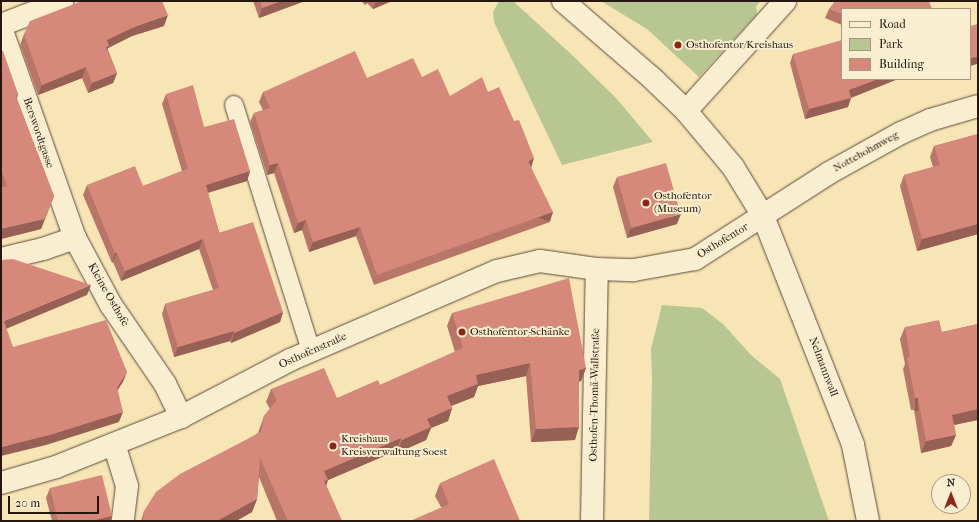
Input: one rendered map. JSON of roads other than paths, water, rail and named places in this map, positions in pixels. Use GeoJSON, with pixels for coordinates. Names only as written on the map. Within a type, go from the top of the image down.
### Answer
{"type":"FeatureCollection","features":[{"type":"Feature","properties":{"kind":"street"},"geometry":{"type":"LineString","coordinates":[[1,25],[63,1]]}},
{"type":"Feature","properties":{"kind":"street","name":"Nelmannwall"},"geometry":{"type":"LineString","coordinates":[[563,1],[641,67],[686,111],[733,167],[763,216],[853,445],[868,521]]}},
{"type":"Feature","properties":{"kind":"street"},"geometry":{"type":"LineString","coordinates":[[686,111],[785,1]]}},
{"type":"Feature","properties":{"kind":"street","name":"Berswordtgasse"},"geometry":{"type":"LineString","coordinates":[[1,28],[75,238]]}},
{"type":"Feature","properties":{"kind":"street","name":"Nottebohmweg"},"geometry":{"type":"LineString","coordinates":[[763,216],[829,173],[901,133],[930,120],[978,106]]}},
{"type":"Feature","properties":{"kind":"street","name":"Osthofentor"},"geometry":{"type":"LineString","coordinates":[[634,270],[695,259],[763,216]]}},
{"type":"Feature","properties":{"kind":"street"},"geometry":{"type":"LineString","coordinates":[[1,259],[43,249],[75,238]]}},
{"type":"Feature","properties":{"kind":"street","name":"Kleine Osthofe"},"geometry":{"type":"LineString","coordinates":[[75,238],[111,305],[165,384],[181,417]]}},
{"type":"Feature","properties":{"kind":"street","name":"Osthofenstraße"},"geometry":{"type":"LineString","coordinates":[[1,483],[56,467],[181,417],[290,360],[497,271],[540,261],[597,269],[634,270]]}},
{"type":"Feature","properties":{"kind":"street","name":"Osthofen-Thomä-Wallstraße"},"geometry":{"type":"LineString","coordinates":[[592,521],[597,269]]}},
{"type":"Feature","properties":{"kind":"street"},"geometry":{"type":"LineString","coordinates":[[114,444],[127,486],[124,521]]}},
{"type":"Feature","properties":{"kind":"lane"},"geometry":{"type":"LineString","coordinates":[[234,105],[310,351]]}},
{"type":"Feature","properties":{"kind":"place","name":"Osthofentor/Kreishaus"},"geometry":{"type":"Point","coordinates":[678,45]}},
{"type":"Feature","properties":{"kind":"place","name":"Osthofentor (Museum)"},"geometry":{"type":"Point","coordinates":[646,203]}},
{"type":"Feature","properties":{"kind":"place","name":"Osthofentor-Schänke"},"geometry":{"type":"Point","coordinates":[462,332]}},
{"type":"Feature","properties":{"kind":"place","name":"Kreishaus Kreisverwaltung Soest"},"geometry":{"type":"Point","coordinates":[333,446]}}]}
